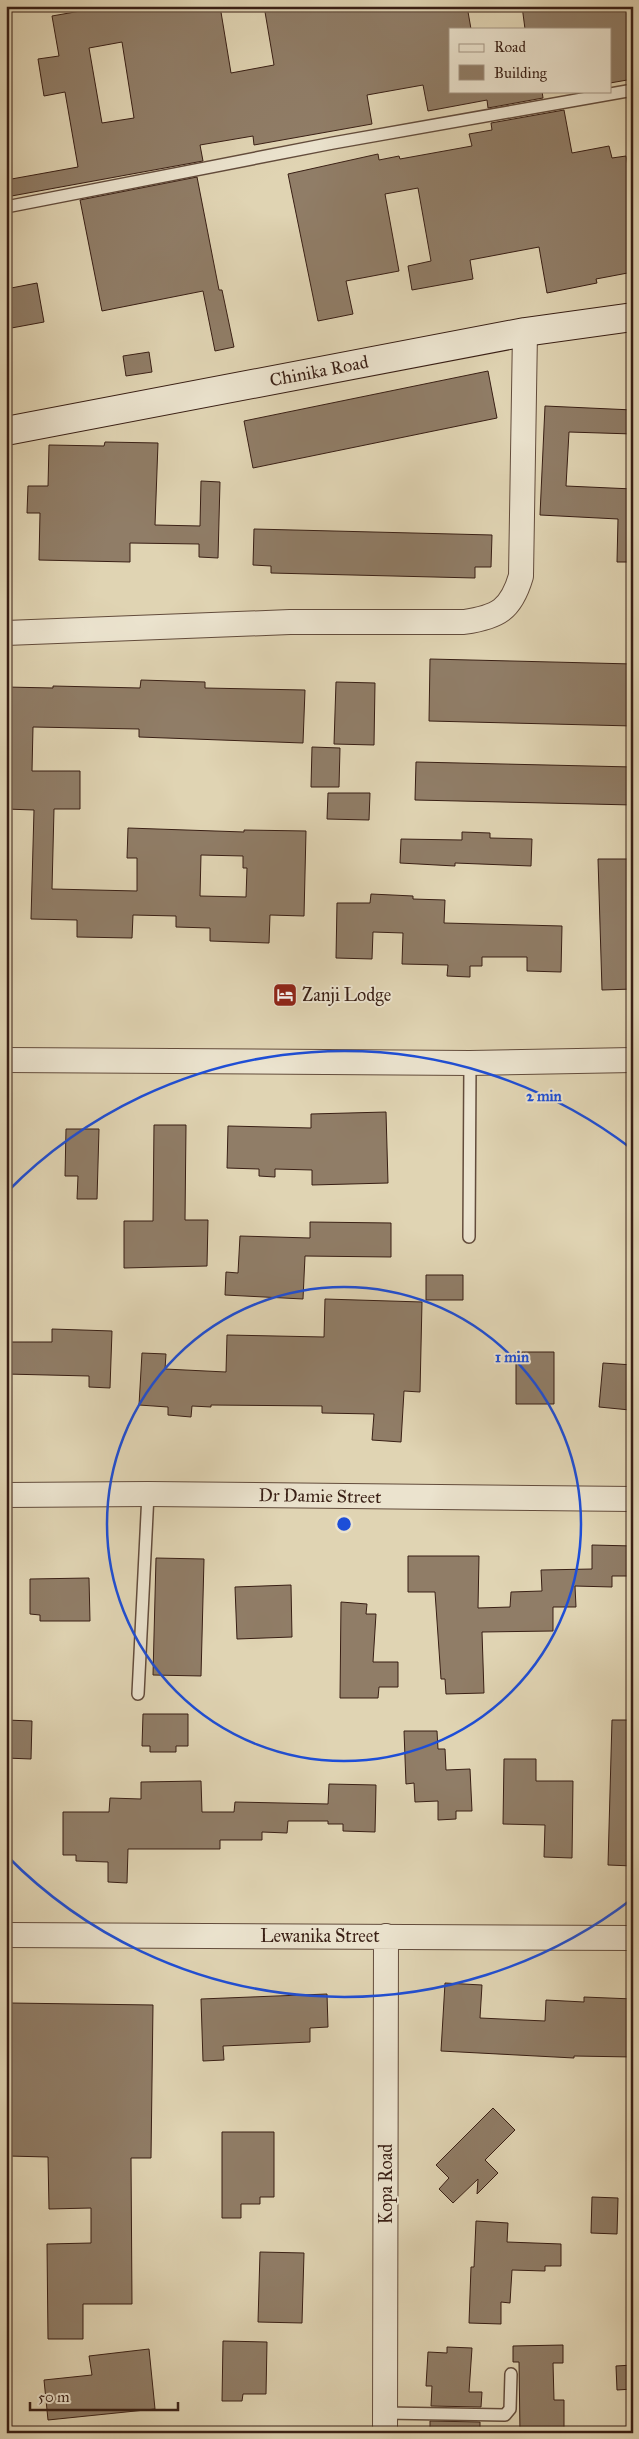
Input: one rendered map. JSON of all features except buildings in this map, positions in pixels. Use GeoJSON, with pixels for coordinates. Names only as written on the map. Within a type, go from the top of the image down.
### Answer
{"type":"FeatureCollection","features":[{"type":"Feature","properties":{"kind":"main road","name":"Chinika Road"},"geometry":{"type":"LineString","coordinates":[[6,431],[525,332],[633,317]]}},
{"type":"Feature","properties":{"kind":"street"},"geometry":{"type":"LineString","coordinates":[[6,633],[290,622],[464,622],[485,619],[503,610],[516,594],[521,576],[525,332]]}},
{"type":"Feature","properties":{"kind":"street"},"geometry":{"type":"LineString","coordinates":[[6,1060],[470,1063],[633,1060]]}},
{"type":"Feature","properties":{"kind":"street","name":"Dr Damie Street"},"geometry":{"type":"LineString","coordinates":[[6,1495],[148,1494],[633,1499]]}},
{"type":"Feature","properties":{"kind":"street","name":"Lewanika Street"},"geometry":{"type":"LineString","coordinates":[[6,1935],[633,1938]]}},
{"type":"Feature","properties":{"kind":"street","name":"Kopa Road"},"geometry":{"type":"LineString","coordinates":[[386,1936],[386,2423]]}},
{"type":"Feature","properties":{"kind":"lane"},"geometry":{"type":"LineString","coordinates":[[6,207],[333,143],[633,90]]}},
{"type":"Feature","properties":{"kind":"lane"},"geometry":{"type":"LineString","coordinates":[[469,1237],[470,1063]]}},
{"type":"Feature","properties":{"kind":"lane"},"geometry":{"type":"LineString","coordinates":[[138,1694],[148,1494]]}},
{"type":"Feature","properties":{"kind":"lane"},"geometry":{"type":"LineString","coordinates":[[386,2423],[505,2415],[510,2409],[511,2374]]}},
{"type":"Feature","properties":{"kind":"place","name":"Zanji Lodge"},"geometry":{"type":"Point","coordinates":[285,995]}}]}
